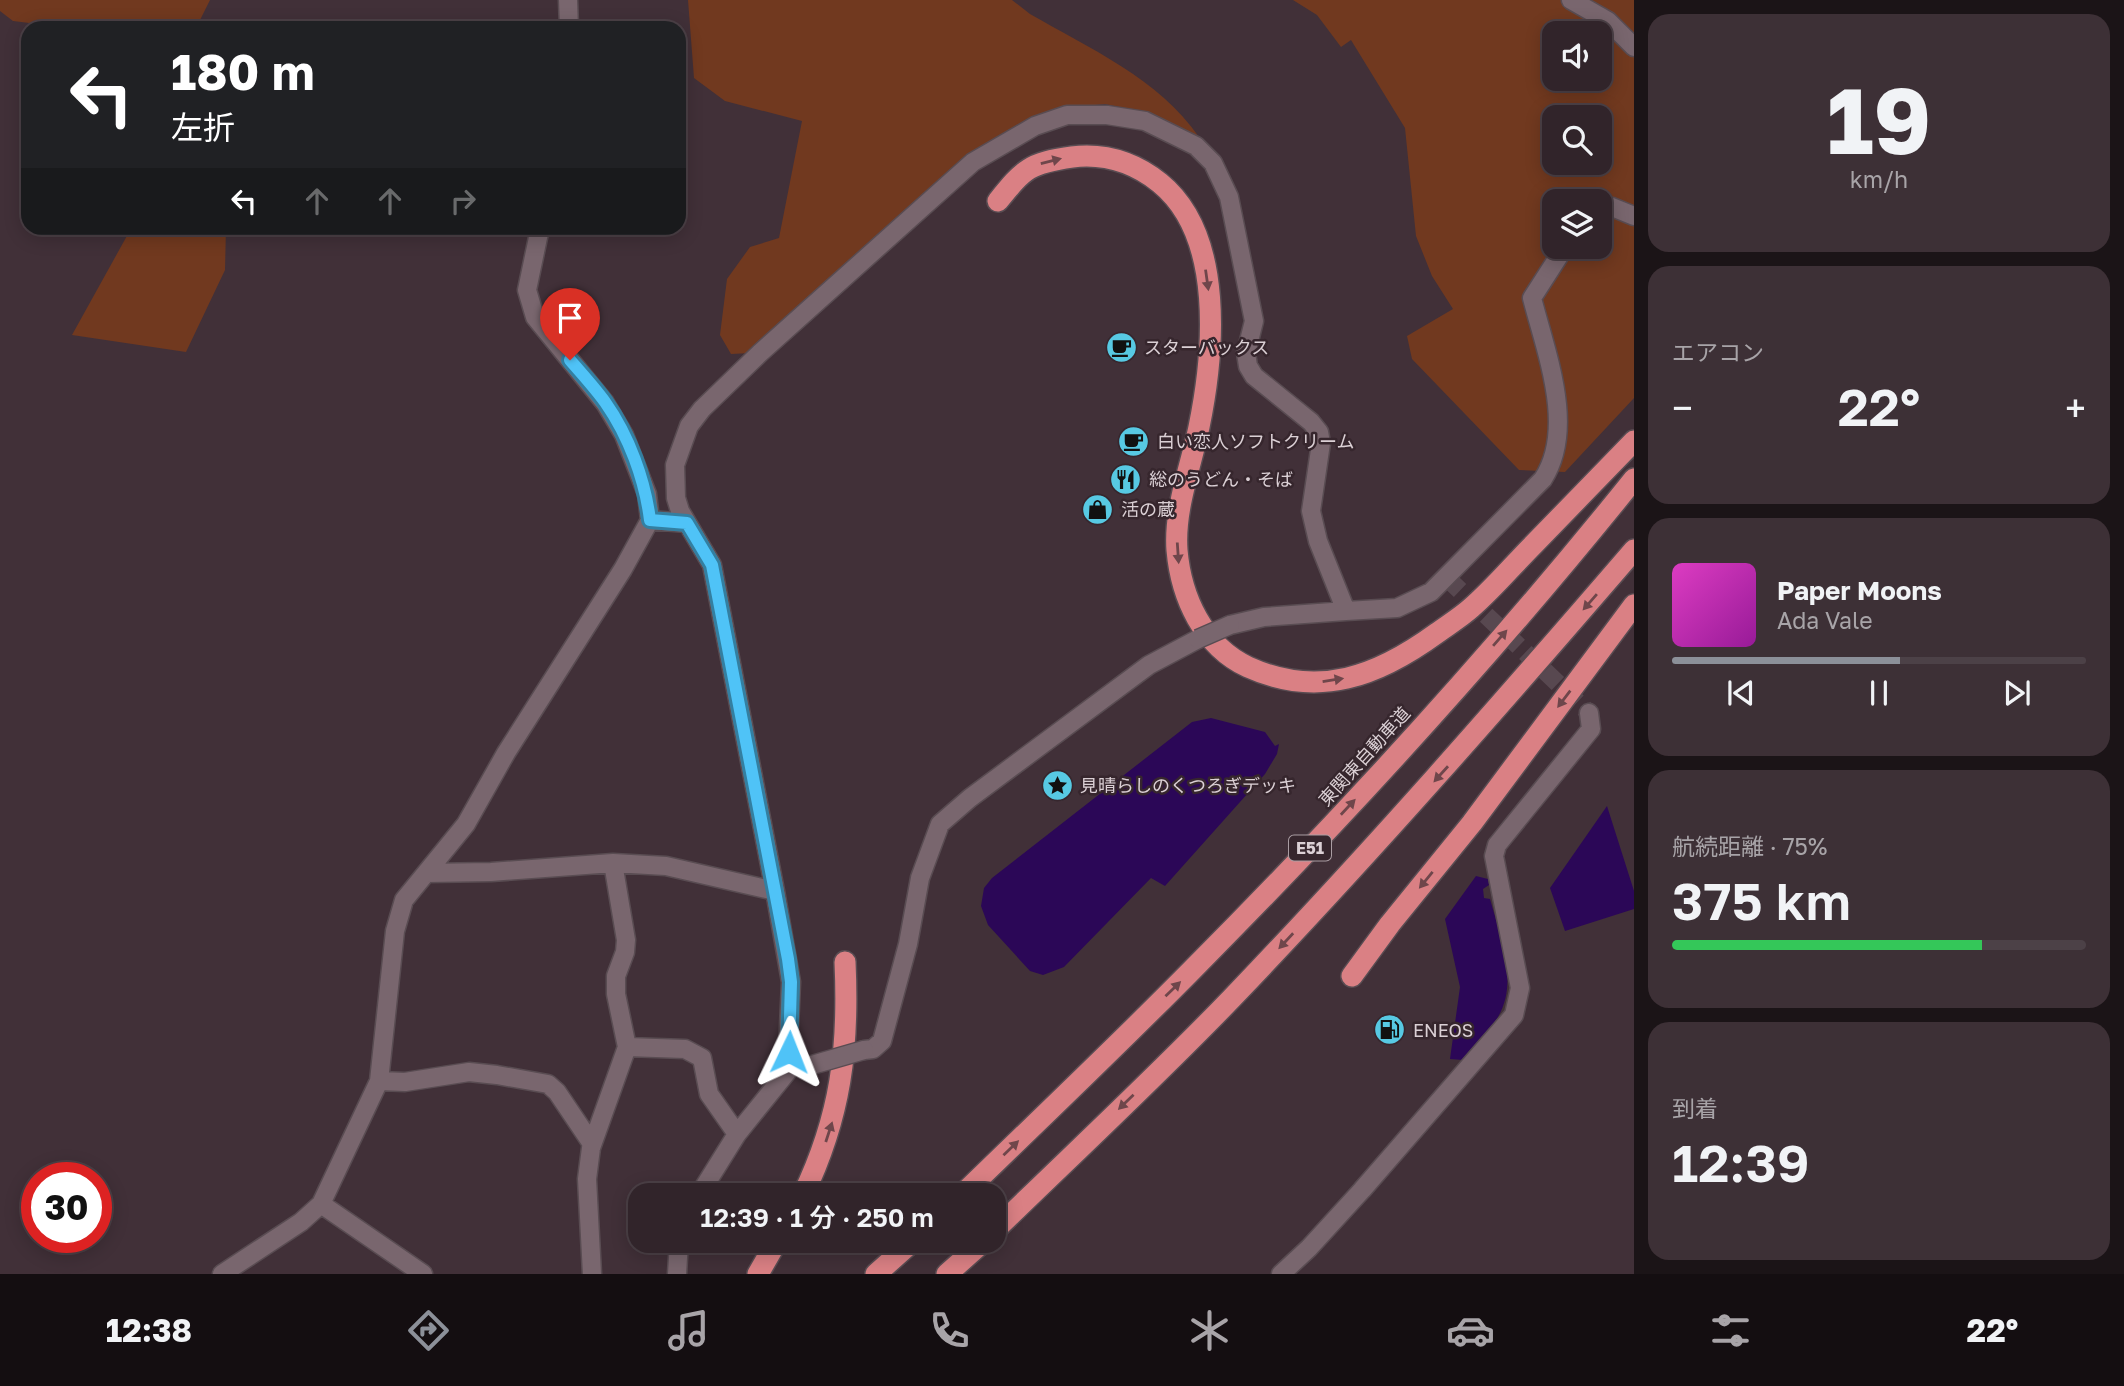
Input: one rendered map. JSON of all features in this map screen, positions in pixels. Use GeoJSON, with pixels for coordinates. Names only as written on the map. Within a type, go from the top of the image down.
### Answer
{"type":"FeatureCollection","features":[{"type":"Feature","properties":{"kind":"highway"},"geometry":{"type":"LineString","coordinates":[[998,201],[1023,171],[1037,165],[1079,156],[1104,156],[1136,166],[1153,177],[1167,189],[1186,215],[1205,263],[1211,341],[1199,425],[1178,527],[1179,570],[1191,612],[1225,653],[1267,675],[1290,681],[1318,682],[1361,675],[1395,662],[1470,609],[1634,441]]}},
{"type":"Feature","properties":{"kind":"highway","name":"東関東自動車道"},"geometry":{"type":"LineString","coordinates":[[974,1183],[1191,971],[1321,837],[1418,732],[1634,480]]}},
{"type":"Feature","properties":{"kind":"highway","name":"E51"},"geometry":{"type":"LineString","coordinates":[[1006,1219],[1230,1000],[1330,895],[1452,761],[1634,550]]}},
{"type":"Feature","properties":{"kind":"highway"},"geometry":{"type":"LineString","coordinates":[[1352,976],[1390,924],[1472,823],[1634,605]]}},
{"type":"Feature","properties":{"kind":"highway"},"geometry":{"type":"LineString","coordinates":[[809,1183],[821,1157],[839,1092],[845,1045],[845,962]]}},
{"type":"Feature","properties":{"kind":"highway"},"geometry":{"type":"LineString","coordinates":[[758,1274],[770,1253]]}},
{"type":"Feature","properties":{"kind":"highway"},"geometry":{"type":"LineString","coordinates":[[876,1274],[900,1253]]}},
{"type":"Feature","properties":{"kind":"highway"},"geometry":{"type":"LineString","coordinates":[[947,1274],[971,1253]]}},
{"type":"Feature","properties":{"kind":"street"},"geometry":{"type":"LineString","coordinates":[[568,0],[569,21]]}},
{"type":"Feature","properties":{"kind":"street"},"geometry":{"type":"LineString","coordinates":[[1571,0],[1608,21],[1634,47]]}},
{"type":"Feature","properties":{"kind":"street"},"geometry":{"type":"LineString","coordinates":[[787,1072],[791,982],[712,565],[687,523],[676,498],[674,479],[680,446],[689,426],[702,409],[750,362],[973,162],[1035,126],[1067,115],[1107,115],[1145,121],[1196,146],[1213,163],[1229,197],[1254,321],[1246,353],[1248,366],[1254,376],[1311,422],[1319,432],[1321,443],[1311,511],[1318,541],[1346,611]]}},
{"type":"Feature","properties":{"kind":"street"},"geometry":{"type":"LineString","coordinates":[[1612,207],[1634,216]]}},
{"type":"Feature","properties":{"kind":"street"},"geometry":{"type":"LineString","coordinates":[[222,1274],[300,1222],[321,1204],[379,1081],[395,930],[404,900],[466,824],[506,753],[623,569],[650,520],[647,494],[624,435],[606,403],[534,317],[527,290],[539,235]]}},
{"type":"Feature","properties":{"kind":"street"},"geometry":{"type":"LineString","coordinates":[[706,1183],[737,1134],[787,1072],[873,1049],[882,1041],[908,944],[920,878],[940,824],[970,798],[1149,665],[1198,639],[1230,625],[1264,617],[1397,608],[1432,592],[1544,480],[1553,464],[1559,404],[1532,298],[1557,259]]}},
{"type":"Feature","properties":{"kind":"street"},"geometry":{"type":"LineString","coordinates":[[650,520],[687,523]]}},
{"type":"Feature","properties":{"kind":"street"},"geometry":{"type":"LineString","coordinates":[[1281,1274],[1309,1248],[1362,1190],[1514,1015],[1520,988],[1494,856],[1497,845],[1591,729],[1589,713]]}},
{"type":"Feature","properties":{"kind":"street"},"geometry":{"type":"LineString","coordinates":[[426,873],[491,872],[614,863],[666,866],[775,891]]}},
{"type":"Feature","properties":{"kind":"street"},"geometry":{"type":"LineString","coordinates":[[592,1274],[587,1179],[592,1144],[627,1047],[615,994],[616,976],[625,952],[626,940],[614,863]]}},
{"type":"Feature","properties":{"kind":"street"},"geometry":{"type":"LineString","coordinates":[[627,1047],[685,1049],[702,1058],[709,1094],[737,1134]]}},
{"type":"Feature","properties":{"kind":"street"},"geometry":{"type":"LineString","coordinates":[[379,1081],[416,1081],[469,1072],[497,1074],[548,1084],[557,1092],[592,1144]]}},
{"type":"Feature","properties":{"kind":"street"},"geometry":{"type":"LineString","coordinates":[[321,1204],[423,1274]]}},
{"type":"Feature","properties":{"kind":"street"},"geometry":{"type":"LineString","coordinates":[[677,1274],[679,1253]]}},
{"type":"Feature","properties":{"kind":"shaded area"},"geometry":{"type":"Polygon","coordinates":[[[0,0],[210,0],[200,21],[21,22],[13,21],[0,11],[0,0]]]}},
{"type":"Feature","properties":{"kind":"shaded area"},"geometry":{"type":"Polygon","coordinates":[[[688,0],[1012,0],[1030,14],[1122,66],[1144,82],[1183,116],[1199,137],[1149,113],[1105,104],[1065,108],[966,156],[751,353],[731,354],[720,335],[727,279],[750,247],[779,238],[802,121],[725,101],[694,78],[688,0]]]}},
{"type":"Feature","properties":{"kind":"shaded area"},"geometry":{"type":"Polygon","coordinates":[[[1293,0],[1634,0],[1634,398],[1565,472],[1519,470],[1412,359],[1407,336],[1453,309],[1432,276],[1416,236],[1405,128],[1351,40],[1341,47],[1317,15],[1293,0]]]}},
{"type":"Feature","properties":{"kind":"shaded area"},"geometry":{"type":"Polygon","coordinates":[[[127,235],[226,235],[225,270],[186,352],[72,335],[127,235]]]}},
{"type":"Feature","properties":{"kind":"shaded area"},"geometry":{"type":"Polygon","coordinates":[[[1211,718],[1265,732],[1275,746],[1279,744],[1277,754],[1265,774],[1165,886],[1151,878],[1064,967],[1043,975],[1030,971],[988,925],[981,906],[984,888],[992,878],[1192,722],[1211,718]]]}},
{"type":"Feature","properties":{"kind":"shaded area"},"geometry":{"type":"Polygon","coordinates":[[[1607,806],[1634,891],[1634,909],[1565,931],[1550,888],[1607,806]]]}},
{"type":"Feature","properties":{"kind":"shaded area"},"geometry":{"type":"Polygon","coordinates":[[[1476,876],[1488,879],[1489,885],[1483,889],[1484,898],[1490,899],[1506,958],[1507,989],[1498,1017],[1486,1034],[1463,1060],[1450,1059],[1460,987],[1445,919],[1476,876]]]}},
{"type":"Feature","properties":{"kind":"tunnel"},"geometry":{"type":"LineString","coordinates":[[1447,578],[1589,713]]}},
{"type":"Feature","properties":{"kind":"place","name":"スターバックス"},"geometry":{"type":"Point","coordinates":[1121,347]}},
{"type":"Feature","properties":{"kind":"place","name":"白い恋人ソフトクリーム"},"geometry":{"type":"Point","coordinates":[1134,441]}},
{"type":"Feature","properties":{"kind":"place","name":"総のうどん・そば"},"geometry":{"type":"Point","coordinates":[1126,479]}},
{"type":"Feature","properties":{"kind":"place","name":"活の蔵"},"geometry":{"type":"Point","coordinates":[1098,509]}},
{"type":"Feature","properties":{"kind":"place","name":"見晴らしのくつろぎデッキ"},"geometry":{"type":"Point","coordinates":[1057,785]}},
{"type":"Feature","properties":{"kind":"place","name":"ENEOS"},"geometry":{"type":"Point","coordinates":[1390,1030]}},
{"type":"Feature","properties":{"kind":"route"},"geometry":{"type":"LineString","coordinates":[[570,360],[606,403],[624,435],[647,494],[650,520],[687,523],[712,565],[788,959],[791,982],[789,1052]]}}]}
